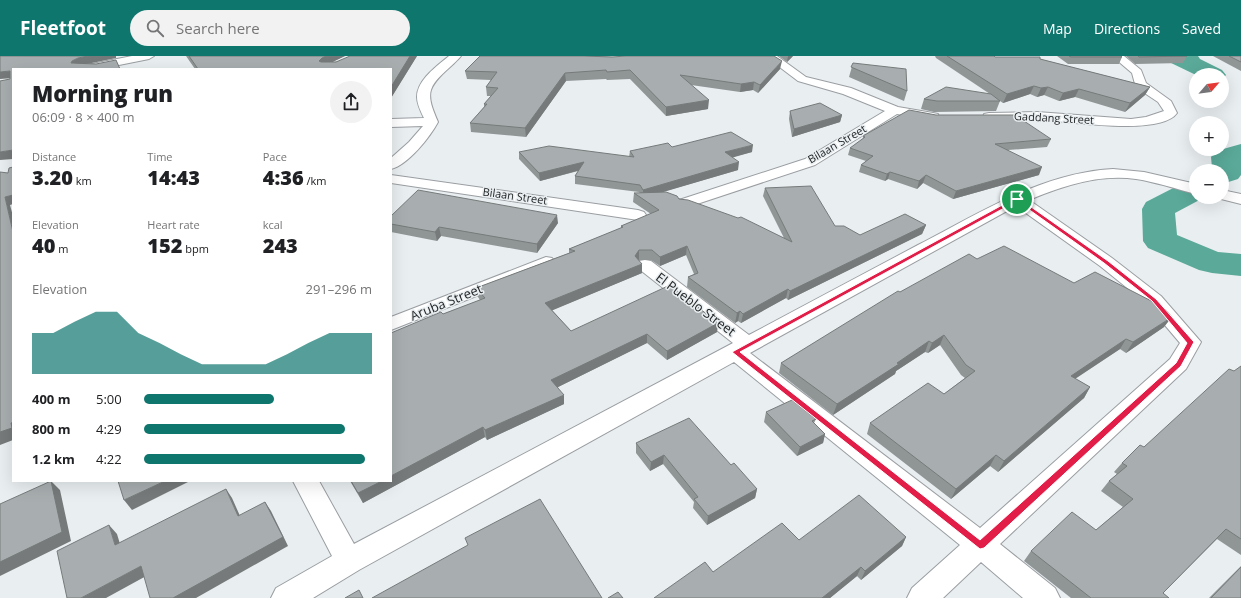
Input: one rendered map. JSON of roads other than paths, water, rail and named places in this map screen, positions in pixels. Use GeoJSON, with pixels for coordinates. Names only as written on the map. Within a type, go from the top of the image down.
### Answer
{"type":"FeatureCollection","features":[{"type":"Feature","properties":{"kind":"street"},"geometry":{"type":"LineString","coordinates":[[87,68],[149,56]]}},
{"type":"Feature","properties":{"kind":"street"},"geometry":{"type":"LineString","coordinates":[[432,122],[423,99],[423,91],[440,69],[456,56]]}},
{"type":"Feature","properties":{"kind":"street"},"geometry":{"type":"LineString","coordinates":[[770,56],[802,79],[847,91],[895,110],[946,118]]}},
{"type":"Feature","properties":{"kind":"street","name":"Gaddang Street"},"geometry":{"type":"LineString","coordinates":[[974,117],[1052,116],[1141,122],[1165,118],[1171,113],[1166,104],[1141,86],[1138,81],[1137,72],[1117,56]]}},
{"type":"Feature","properties":{"kind":"street","name":"Bilaan Street"},"geometry":{"type":"LineString","coordinates":[[684,203],[810,162],[895,110]]}},
{"type":"Feature","properties":{"kind":"street"},"geometry":{"type":"LineString","coordinates":[[392,123],[432,122]]}},
{"type":"Feature","properties":{"kind":"street"},"geometry":{"type":"LineString","coordinates":[[392,164],[417,143],[432,122]]}},
{"type":"Feature","properties":{"kind":"street"},"geometry":{"type":"LineString","coordinates":[[286,598],[349,561],[1017,199],[1055,183],[1103,174],[1138,176],[1189,187]]}},
{"type":"Feature","properties":{"kind":"street","name":"Bilaan Street"},"geometry":{"type":"LineString","coordinates":[[392,179],[638,215]]}},
{"type":"Feature","properties":{"kind":"street"},"geometry":{"type":"LineString","coordinates":[[1229,196],[1241,199]]}},
{"type":"Feature","properties":{"kind":"street"},"geometry":{"type":"LineString","coordinates":[[922,598],[1178,364],[1191,342],[1154,300],[1106,262],[1017,199]]}},
{"type":"Feature","properties":{"kind":"street","name":"Aruba Street"},"geometry":{"type":"LineString","coordinates":[[392,324],[546,262]]}},
{"type":"Feature","properties":{"kind":"street","name":"El Pueblo Street"},"geometry":{"type":"LineString","coordinates":[[645,265],[742,348],[1045,598]]}},
{"type":"Feature","properties":{"kind":"street"},"geometry":{"type":"LineString","coordinates":[[307,482],[349,561]]}},
{"type":"Feature","properties":{"kind":"waterway"},"geometry":{"type":"LineString","coordinates":[[1185,56],[1189,59],[1177,57],[1200,68]]}},
{"type":"Feature","properties":{"kind":"waterway"},"geometry":{"type":"LineString","coordinates":[[1226,164],[1226,157],[1241,153]]}},
{"type":"Feature","properties":{"kind":"waterway"},"geometry":{"type":"LineString","coordinates":[[1189,193],[1158,209],[1160,241],[1212,262],[1241,265]]}}]}
